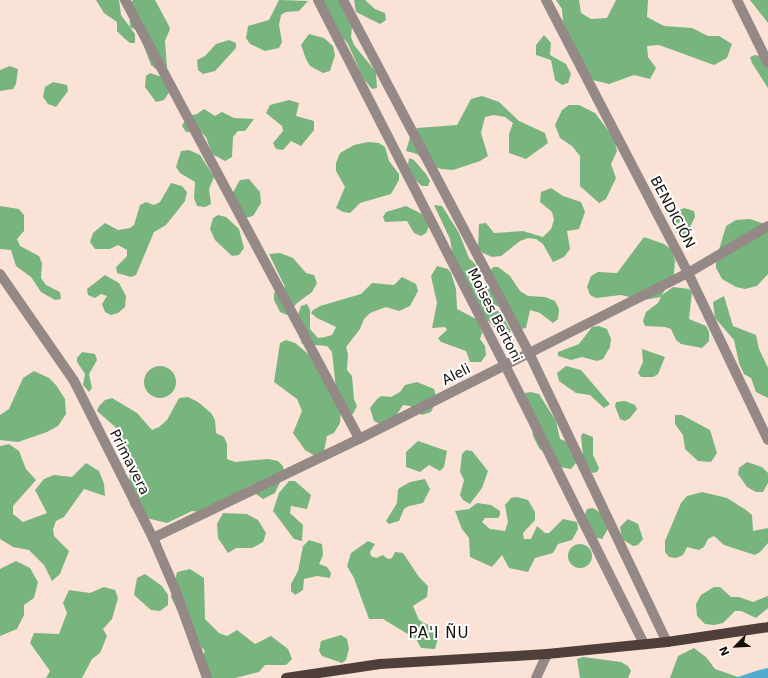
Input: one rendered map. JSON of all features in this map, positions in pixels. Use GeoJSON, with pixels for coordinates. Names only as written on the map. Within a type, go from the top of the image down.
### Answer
{"type":"FeatureCollection","features":[{"type":"Feature","properties":{"kind":"main road"},"geometry":{"type":"LineString","coordinates":[[286,678],[380,664],[547,654],[667,642],[768,627]]}},
{"type":"Feature","properties":{"kind":"street"},"geometry":{"type":"LineString","coordinates":[[125,0],[359,439]]}},
{"type":"Feature","properties":{"kind":"street","name":"Moises Bertoni"},"geometry":{"type":"LineString","coordinates":[[318,0],[505,365],[644,644]]}},
{"type":"Feature","properties":{"kind":"street","name":"Moises Bertoni"},"geometry":{"type":"LineString","coordinates":[[344,0],[529,352],[667,642]]}},
{"type":"Feature","properties":{"kind":"street","name":"BENDICIÓN"},"geometry":{"type":"LineString","coordinates":[[546,0],[688,273],[768,440]]}},
{"type":"Feature","properties":{"kind":"street"},"geometry":{"type":"LineString","coordinates":[[737,0],[768,62]]}},
{"type":"Feature","properties":{"kind":"street","name":"Aleli"},"geometry":{"type":"LineString","coordinates":[[153,538],[359,439],[688,273],[768,226]]}},
{"type":"Feature","properties":{"kind":"street","name":"Primavera"},"geometry":{"type":"LineString","coordinates":[[0,274],[74,381],[153,538],[175,589],[207,678]]}},
{"type":"Feature","properties":{"kind":"street"},"geometry":{"type":"LineString","coordinates":[[536,678],[547,654]]}},
{"type":"Feature","properties":{"kind":"green space"},"geometry":{"type":"Polygon","coordinates":[[[96,0],[119,0],[121,15],[135,34],[135,43],[130,43],[117,31],[117,22],[104,13],[96,0]]]}},
{"type":"Feature","properties":{"kind":"green space"},"geometry":{"type":"Polygon","coordinates":[[[133,0],[155,0],[168,24],[170,29],[165,41],[167,67],[162,70],[156,69],[151,65],[138,31],[130,27],[129,4],[133,0]]]}},
{"type":"Feature","properties":{"kind":"green space"},"geometry":{"type":"Polygon","coordinates":[[[279,0],[308,1],[299,11],[286,12],[281,15],[279,25],[282,42],[279,48],[265,51],[250,44],[246,38],[248,26],[269,20],[279,0]]]}},
{"type":"Feature","properties":{"kind":"green space"},"geometry":{"type":"Polygon","coordinates":[[[319,0],[340,0],[352,27],[351,37],[354,45],[376,72],[377,88],[372,89],[363,78],[348,44],[332,25],[319,0]]]}},
{"type":"Feature","properties":{"kind":"green space"},"geometry":{"type":"Polygon","coordinates":[[[354,0],[365,0],[375,9],[385,13],[386,20],[380,24],[356,12],[354,0]]]}},
{"type":"Feature","properties":{"kind":"green space"},"geometry":{"type":"Polygon","coordinates":[[[556,0],[579,0],[581,13],[591,19],[607,18],[616,0],[648,0],[647,17],[664,26],[692,28],[708,36],[719,36],[732,44],[727,58],[714,65],[659,45],[647,46],[648,57],[656,68],[650,79],[634,75],[609,84],[593,80],[583,70],[563,22],[562,9],[556,0]]]}},
{"type":"Feature","properties":{"kind":"green space"},"geometry":{"type":"Polygon","coordinates":[[[750,0],[768,0],[768,23],[750,0]]]}},
{"type":"Feature","properties":{"kind":"green space"},"geometry":{"type":"Polygon","coordinates":[[[309,34],[324,38],[333,46],[335,55],[330,71],[323,73],[310,66],[306,59],[301,45],[309,34]]]}},
{"type":"Feature","properties":{"kind":"green space"},"geometry":{"type":"Polygon","coordinates":[[[544,35],[551,43],[550,55],[566,64],[571,74],[568,83],[562,85],[555,80],[551,60],[536,55],[536,45],[544,35]]]}},
{"type":"Feature","properties":{"kind":"green space"},"geometry":{"type":"Polygon","coordinates":[[[229,40],[236,43],[236,48],[215,71],[203,74],[198,70],[197,60],[205,56],[216,44],[229,40]]]}},
{"type":"Feature","properties":{"kind":"green space"},"geometry":{"type":"Polygon","coordinates":[[[755,55],[768,58],[768,88],[752,63],[750,57],[755,55]]]}},
{"type":"Feature","properties":{"kind":"green space"},"geometry":{"type":"Polygon","coordinates":[[[10,66],[18,69],[16,84],[13,89],[0,91],[0,70],[10,66]]]}},
{"type":"Feature","properties":{"kind":"green space"},"geometry":{"type":"Polygon","coordinates":[[[150,73],[165,78],[170,91],[164,100],[156,102],[145,87],[146,76],[150,73]]]}},
{"type":"Feature","properties":{"kind":"green space"},"geometry":{"type":"Polygon","coordinates":[[[53,82],[67,85],[68,91],[56,107],[48,104],[43,97],[45,87],[53,82]]]}},
{"type":"Feature","properties":{"kind":"green space"},"geometry":{"type":"Polygon","coordinates":[[[482,96],[499,102],[519,121],[545,133],[548,143],[526,159],[509,153],[509,134],[513,123],[505,117],[494,115],[485,117],[481,133],[488,156],[480,161],[453,170],[441,169],[428,164],[417,154],[406,151],[411,134],[417,128],[457,125],[471,99],[482,96]]]}},
{"type":"Feature","properties":{"kind":"green space"},"geometry":{"type":"Polygon","coordinates":[[[289,100],[299,103],[296,116],[314,121],[314,130],[301,146],[291,141],[283,150],[276,149],[273,143],[283,131],[282,126],[266,113],[270,105],[289,100]]]}},
{"type":"Feature","properties":{"kind":"green space"},"geometry":{"type":"Polygon","coordinates":[[[569,105],[579,105],[595,113],[614,138],[617,151],[611,164],[616,178],[606,199],[599,203],[580,186],[580,156],[572,146],[560,138],[555,125],[562,110],[569,105]]]}},
{"type":"Feature","properties":{"kind":"green space"},"geometry":{"type":"Polygon","coordinates":[[[204,109],[215,116],[222,112],[234,118],[254,119],[245,131],[238,131],[233,137],[232,157],[225,161],[212,154],[206,137],[201,132],[186,132],[182,126],[187,116],[197,114],[204,109]]]}},
{"type":"Feature","properties":{"kind":"green space"},"geometry":{"type":"Polygon","coordinates":[[[368,142],[379,143],[385,147],[389,161],[399,174],[399,180],[391,194],[360,203],[350,213],[343,212],[336,208],[345,187],[336,171],[336,163],[340,153],[354,145],[368,142]]]}},
{"type":"Feature","properties":{"kind":"green space"},"geometry":{"type":"Polygon","coordinates":[[[189,150],[200,155],[214,177],[209,189],[211,204],[205,207],[197,206],[194,198],[195,182],[180,173],[176,167],[181,151],[189,150]]]}},
{"type":"Feature","properties":{"kind":"green space"},"geometry":{"type":"Polygon","coordinates":[[[409,158],[414,160],[426,174],[430,181],[428,186],[422,186],[415,180],[408,165],[409,158]]]}},
{"type":"Feature","properties":{"kind":"green space"},"geometry":{"type":"Polygon","coordinates":[[[249,179],[260,192],[261,203],[253,216],[245,218],[232,194],[240,180],[249,179]]]}},
{"type":"Feature","properties":{"kind":"green space"},"geometry":{"type":"Polygon","coordinates":[[[171,183],[182,186],[187,192],[185,201],[166,225],[154,232],[136,275],[131,277],[117,273],[116,267],[127,256],[127,250],[118,245],[110,249],[95,249],[90,242],[93,233],[105,223],[118,230],[130,228],[134,225],[140,205],[146,202],[154,205],[160,202],[171,183]]]}},
{"type":"Feature","properties":{"kind":"green space"},"geometry":{"type":"Polygon","coordinates":[[[551,188],[563,196],[581,202],[585,212],[579,229],[567,231],[570,249],[564,257],[553,262],[543,244],[536,239],[528,238],[520,241],[501,256],[492,257],[483,253],[478,248],[479,224],[486,223],[494,233],[523,231],[543,237],[551,229],[554,220],[552,212],[540,202],[541,192],[551,188]]]}},
{"type":"Feature","properties":{"kind":"green space"},"geometry":{"type":"Polygon","coordinates":[[[434,205],[442,206],[459,233],[469,258],[476,265],[481,275],[480,285],[483,293],[503,317],[511,331],[506,336],[500,333],[480,312],[458,285],[450,239],[434,205]]]}},
{"type":"Feature","properties":{"kind":"green space"},"geometry":{"type":"Polygon","coordinates":[[[0,206],[19,209],[24,215],[24,231],[17,239],[20,246],[39,256],[42,263],[41,278],[46,285],[60,292],[61,299],[55,300],[41,292],[31,277],[16,266],[11,250],[0,249],[0,206]]]}},
{"type":"Feature","properties":{"kind":"green space"},"geometry":{"type":"Polygon","coordinates":[[[406,206],[422,214],[429,226],[426,233],[421,236],[414,233],[407,221],[385,222],[383,217],[386,212],[406,206]]]}},
{"type":"Feature","properties":{"kind":"green space"},"geometry":{"type":"Polygon","coordinates":[[[684,208],[694,211],[695,217],[690,227],[691,246],[688,248],[674,229],[677,211],[684,208]]]}},
{"type":"Feature","properties":{"kind":"green space"},"geometry":{"type":"Polygon","coordinates":[[[218,215],[226,217],[239,229],[244,248],[239,255],[232,256],[215,240],[210,229],[213,218],[218,215]]]}},
{"type":"Feature","properties":{"kind":"green space"},"geometry":{"type":"Polygon","coordinates":[[[750,219],[768,225],[768,274],[757,286],[745,289],[736,287],[722,279],[716,268],[716,260],[726,226],[736,220],[750,219]]]}},
{"type":"Feature","properties":{"kind":"green space"},"geometry":{"type":"Polygon","coordinates":[[[644,237],[664,244],[672,250],[675,261],[674,274],[662,295],[673,287],[689,289],[692,292],[689,319],[706,326],[709,332],[709,341],[702,348],[681,344],[676,340],[671,329],[665,327],[645,326],[643,321],[646,312],[658,303],[661,297],[644,300],[621,295],[596,298],[590,295],[587,287],[591,276],[598,272],[617,273],[644,237]]]}},
{"type":"Feature","properties":{"kind":"green space"},"geometry":{"type":"Polygon","coordinates":[[[280,253],[293,258],[306,273],[314,275],[317,283],[312,292],[297,303],[287,315],[280,312],[274,300],[274,293],[285,287],[269,254],[280,253]]]}},
{"type":"Feature","properties":{"kind":"green space"},"geometry":{"type":"Polygon","coordinates":[[[437,266],[448,269],[451,273],[456,289],[457,309],[478,320],[482,333],[480,339],[485,346],[486,355],[481,362],[470,362],[466,351],[441,342],[438,338],[447,330],[445,327],[432,328],[437,303],[431,276],[437,266]]]}},
{"type":"Feature","properties":{"kind":"green space"},"geometry":{"type":"Polygon","coordinates":[[[493,267],[498,267],[510,276],[520,291],[528,296],[545,297],[555,301],[559,309],[558,319],[553,323],[540,313],[530,310],[526,328],[521,329],[502,308],[493,304],[485,295],[488,275],[493,267]]]}},
{"type":"Feature","properties":{"kind":"green space"},"geometry":{"type":"Polygon","coordinates":[[[105,275],[119,283],[126,296],[125,307],[118,313],[111,315],[105,312],[102,304],[107,296],[101,294],[95,298],[88,295],[87,289],[105,275]]]}},
{"type":"Feature","properties":{"kind":"green space"},"geometry":{"type":"Polygon","coordinates":[[[402,277],[416,284],[418,291],[410,306],[399,311],[386,307],[370,313],[364,319],[360,329],[346,347],[348,354],[347,370],[352,376],[354,399],[357,406],[353,414],[348,414],[336,389],[332,352],[327,346],[302,344],[296,320],[301,306],[307,304],[310,310],[310,329],[318,338],[332,335],[336,327],[317,318],[311,313],[313,310],[320,306],[361,294],[372,283],[394,285],[402,277]]]}},
{"type":"Feature","properties":{"kind":"green space"},"geometry":{"type":"Polygon","coordinates":[[[724,296],[733,326],[756,335],[759,349],[768,368],[768,398],[756,392],[751,378],[744,374],[739,363],[734,340],[715,318],[713,302],[724,296]]]}},
{"type":"Feature","properties":{"kind":"green space"},"geometry":{"type":"Polygon","coordinates":[[[599,326],[607,329],[611,339],[610,347],[603,359],[597,361],[582,357],[571,360],[558,356],[558,352],[579,344],[592,327],[599,326]]]}},
{"type":"Feature","properties":{"kind":"green space"},"geometry":{"type":"Polygon","coordinates":[[[286,340],[295,343],[313,358],[341,410],[340,423],[334,433],[327,436],[324,451],[315,456],[305,450],[293,433],[302,411],[297,399],[274,382],[280,343],[286,340]]]}},
{"type":"Feature","properties":{"kind":"green space"},"geometry":{"type":"Polygon","coordinates":[[[642,349],[665,357],[658,374],[653,377],[641,377],[638,373],[643,362],[642,349]]]}},
{"type":"Feature","properties":{"kind":"green space"},"geometry":{"type":"Polygon","coordinates":[[[82,352],[95,354],[97,360],[89,374],[92,388],[89,392],[83,385],[85,374],[77,362],[77,358],[82,352]]]}},
{"type":"Feature","properties":{"kind":"green space"},"geometry":{"type":"Polygon","coordinates":[[[160,366],[166,367],[173,373],[176,382],[175,388],[169,395],[160,398],[154,397],[147,391],[144,382],[145,376],[151,369],[160,366]]]}},
{"type":"Feature","properties":{"kind":"green space"},"geometry":{"type":"Polygon","coordinates":[[[566,366],[581,370],[610,404],[604,408],[590,395],[576,393],[559,381],[557,373],[566,366]]]}},
{"type":"Feature","properties":{"kind":"green space"},"geometry":{"type":"Polygon","coordinates":[[[34,371],[49,378],[56,385],[65,399],[66,414],[58,426],[47,432],[18,442],[0,440],[0,415],[9,409],[23,378],[34,371]]]}},
{"type":"Feature","properties":{"kind":"green space"},"geometry":{"type":"Polygon","coordinates":[[[417,382],[434,389],[437,399],[431,412],[422,415],[410,406],[403,405],[396,416],[381,425],[374,421],[370,408],[377,399],[381,396],[391,397],[400,392],[405,385],[417,382]]]}},
{"type":"Feature","properties":{"kind":"green space"},"geometry":{"type":"Polygon","coordinates":[[[531,392],[539,394],[556,421],[560,439],[568,442],[577,456],[576,463],[571,469],[560,467],[539,448],[533,436],[531,422],[521,402],[525,393],[531,392]]]}},
{"type":"Feature","properties":{"kind":"green space"},"geometry":{"type":"Polygon","coordinates":[[[188,397],[198,402],[211,413],[215,420],[216,433],[224,437],[227,444],[227,459],[235,462],[268,459],[278,461],[283,466],[284,474],[275,493],[263,499],[256,494],[205,513],[192,511],[167,523],[142,517],[131,507],[126,490],[132,470],[119,449],[121,432],[97,411],[99,406],[105,400],[112,398],[137,413],[152,430],[159,427],[167,420],[179,398],[188,397]]]}},
{"type":"Feature","properties":{"kind":"green space"},"geometry":{"type":"Polygon","coordinates":[[[625,401],[635,405],[637,409],[630,418],[625,421],[620,419],[615,406],[616,402],[625,401]]]}},
{"type":"Feature","properties":{"kind":"green space"},"geometry":{"type":"Polygon","coordinates":[[[675,415],[682,415],[710,430],[717,453],[711,462],[698,461],[685,449],[683,435],[675,424],[675,415]]]}},
{"type":"Feature","properties":{"kind":"green space"},"geometry":{"type":"Polygon","coordinates":[[[583,433],[593,437],[593,455],[599,468],[597,472],[592,473],[583,457],[581,436],[583,433]]]}},
{"type":"Feature","properties":{"kind":"green space"},"geometry":{"type":"Polygon","coordinates":[[[418,441],[447,451],[444,467],[440,471],[429,465],[420,472],[406,467],[406,452],[418,441]]]}},
{"type":"Feature","properties":{"kind":"green space"},"geometry":{"type":"Polygon","coordinates":[[[9,444],[19,451],[26,469],[36,480],[13,506],[13,514],[23,522],[47,513],[35,490],[44,479],[54,475],[72,477],[86,463],[99,471],[104,484],[105,496],[84,489],[64,517],[56,521],[53,529],[54,536],[69,551],[60,574],[52,581],[44,565],[29,550],[13,547],[0,539],[0,446],[9,444]]]}},
{"type":"Feature","properties":{"kind":"green space"},"geometry":{"type":"Polygon","coordinates":[[[466,450],[472,451],[488,471],[482,488],[470,504],[463,500],[460,495],[464,480],[460,472],[462,454],[466,450]]]}},
{"type":"Feature","properties":{"kind":"green space"},"geometry":{"type":"Polygon","coordinates":[[[747,462],[762,467],[768,473],[768,483],[763,492],[756,492],[747,487],[738,474],[739,468],[747,462]]]}},
{"type":"Feature","properties":{"kind":"green space"},"geometry":{"type":"Polygon","coordinates":[[[425,479],[430,489],[423,503],[409,506],[404,509],[399,521],[389,524],[386,521],[397,503],[398,489],[410,482],[425,479]]]}},
{"type":"Feature","properties":{"kind":"green space"},"geometry":{"type":"Polygon","coordinates":[[[289,481],[295,481],[311,495],[307,509],[291,506],[290,513],[303,525],[302,541],[294,539],[273,511],[279,493],[289,481]]]}},
{"type":"Feature","properties":{"kind":"green space"},"geometry":{"type":"Polygon","coordinates":[[[702,492],[727,498],[746,510],[752,515],[753,531],[768,528],[768,543],[760,552],[755,555],[724,545],[714,536],[708,539],[704,547],[699,550],[687,547],[683,555],[676,558],[669,557],[665,552],[665,541],[681,503],[687,496],[702,492]]]}},
{"type":"Feature","properties":{"kind":"green space"},"geometry":{"type":"Polygon","coordinates":[[[517,497],[528,500],[535,512],[535,520],[523,533],[524,539],[531,539],[537,526],[545,533],[549,533],[563,519],[577,522],[578,529],[572,540],[558,544],[553,553],[535,558],[528,572],[509,568],[502,555],[492,567],[470,557],[469,538],[462,529],[455,511],[469,509],[477,503],[491,505],[500,511],[500,515],[498,518],[485,518],[482,522],[490,529],[505,531],[508,522],[505,505],[511,498],[517,497]]]}},
{"type":"Feature","properties":{"kind":"green space"},"geometry":{"type":"Polygon","coordinates":[[[593,508],[604,515],[609,527],[602,539],[594,537],[584,517],[587,509],[593,508]]]}},
{"type":"Feature","properties":{"kind":"green space"},"geometry":{"type":"Polygon","coordinates":[[[223,513],[247,514],[258,520],[266,533],[263,542],[252,548],[236,548],[228,553],[218,538],[217,524],[223,513]]]}},
{"type":"Feature","properties":{"kind":"green space"},"geometry":{"type":"Polygon","coordinates":[[[628,519],[638,524],[643,539],[638,545],[633,546],[622,539],[620,527],[628,519]]]}},
{"type":"Feature","properties":{"kind":"green space"},"geometry":{"type":"Polygon","coordinates":[[[309,540],[322,544],[323,555],[319,564],[327,567],[331,573],[330,578],[317,576],[304,579],[303,590],[295,595],[291,591],[291,584],[298,571],[303,546],[309,540]]]}},
{"type":"Feature","properties":{"kind":"green space"},"geometry":{"type":"Polygon","coordinates":[[[368,541],[375,544],[370,552],[371,556],[376,558],[383,555],[388,559],[392,558],[395,552],[403,553],[419,577],[428,586],[427,597],[413,606],[419,620],[426,624],[435,626],[439,634],[435,649],[421,648],[416,639],[383,619],[369,619],[354,578],[347,566],[351,553],[368,541]]]}},
{"type":"Feature","properties":{"kind":"green space"},"geometry":{"type":"Polygon","coordinates":[[[580,544],[585,545],[591,551],[591,561],[585,567],[580,568],[575,567],[569,561],[568,556],[569,551],[575,545],[580,544]]]}},
{"type":"Feature","properties":{"kind":"green space"},"geometry":{"type":"Polygon","coordinates":[[[16,561],[30,568],[38,582],[34,598],[24,605],[24,615],[17,629],[0,636],[0,569],[16,561]]]}},
{"type":"Feature","properties":{"kind":"green space"},"geometry":{"type":"Polygon","coordinates":[[[190,569],[204,578],[205,619],[219,633],[227,636],[237,630],[255,644],[271,636],[288,649],[292,659],[286,665],[265,665],[259,672],[235,678],[211,678],[199,666],[205,651],[188,632],[171,597],[177,572],[190,569]]]}},
{"type":"Feature","properties":{"kind":"green space"},"geometry":{"type":"Polygon","coordinates":[[[145,574],[162,586],[168,595],[168,605],[160,611],[151,610],[134,595],[137,578],[145,574]]]}},
{"type":"Feature","properties":{"kind":"green space"},"geometry":{"type":"Polygon","coordinates":[[[104,587],[115,590],[118,598],[112,619],[103,629],[107,636],[100,653],[92,659],[82,678],[46,678],[50,671],[30,643],[34,633],[59,634],[67,613],[63,603],[69,590],[90,593],[104,587]]]}},
{"type":"Feature","properties":{"kind":"green space"},"geometry":{"type":"Polygon","coordinates":[[[714,587],[720,587],[731,597],[739,597],[753,602],[768,596],[768,608],[756,618],[741,611],[735,611],[723,623],[714,625],[705,624],[697,616],[696,604],[701,595],[714,587]]]}},
{"type":"Feature","properties":{"kind":"green space"},"geometry":{"type":"Polygon","coordinates":[[[341,635],[347,639],[349,649],[346,660],[342,663],[322,656],[319,651],[321,641],[341,635]]]}},
{"type":"Feature","properties":{"kind":"green space"},"geometry":{"type":"Polygon","coordinates":[[[694,648],[706,657],[715,669],[741,678],[670,678],[678,656],[694,648]]]}},
{"type":"Feature","properties":{"kind":"green space"},"geometry":{"type":"Polygon","coordinates":[[[583,657],[621,662],[628,666],[631,671],[628,678],[580,678],[577,659],[583,657]]]}},
{"type":"Feature","properties":{"kind":"water"},"geometry":{"type":"Polygon","coordinates":[[[768,668],[768,678],[735,678],[759,670],[768,668]]]}},
{"type":"Feature","properties":{"kind":"district","name":"PA'I ÑU"},"geometry":{"type":"Point","coordinates":[439,634]}}]}
